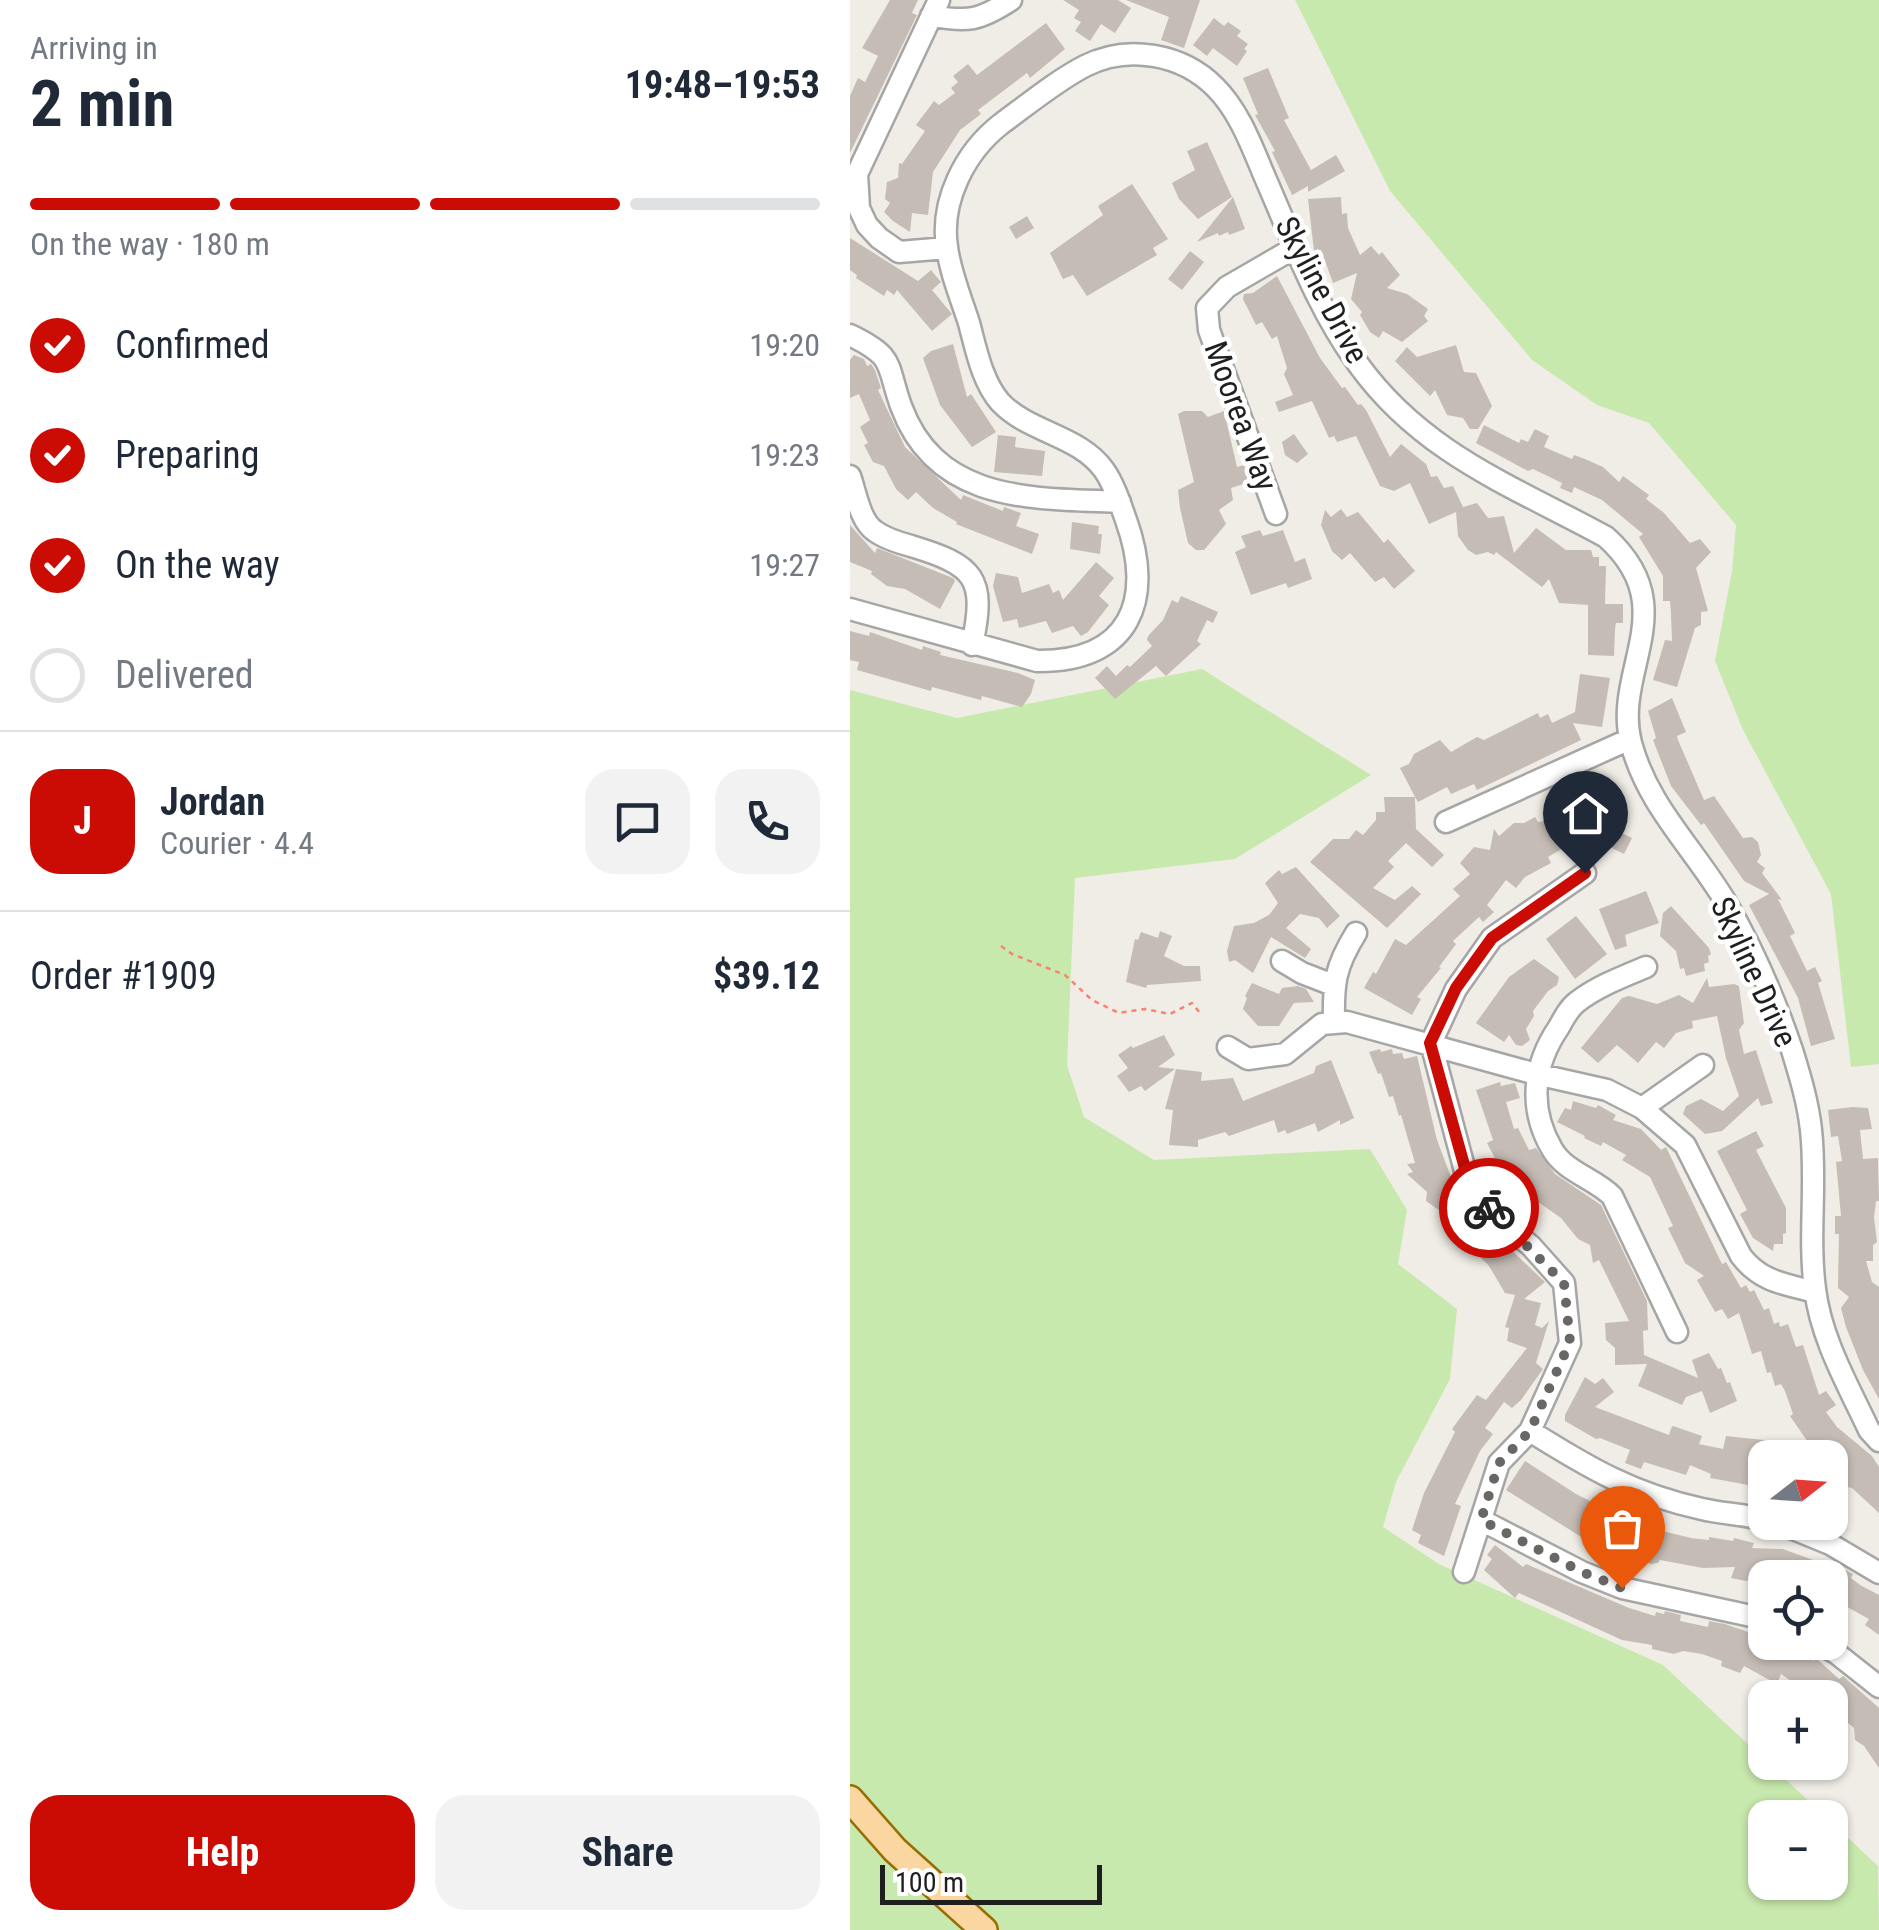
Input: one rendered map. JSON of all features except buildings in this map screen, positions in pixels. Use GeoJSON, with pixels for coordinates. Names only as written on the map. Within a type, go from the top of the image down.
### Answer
{"type":"FeatureCollection","features":[{"type":"Feature","properties":{"kind":"main road"},"geometry":{"type":"LineString","coordinates":[[850,1799],[894,1850],[984,1930]]}},
{"type":"Feature","properties":{"kind":"street"},"geometry":{"type":"LineString","coordinates":[[947,248],[899,252],[880,238],[867,225],[859,208],[857,174],[935,8],[965,22],[988,15],[1011,0]]}},
{"type":"Feature","properties":{"kind":"street","name":"Skyline Drive"},"geometry":{"type":"LineString","coordinates":[[850,608],[1037,661],[1065,662],[1114,641],[1138,600],[1140,577],[1137,550],[1120,502],[1107,473],[1094,458],[1015,415],[998,400],[982,371],[947,248],[946,222],[955,185],[980,143],[1086,66],[1112,57],[1140,54],[1166,58],[1195,70],[1234,110],[1336,330],[1360,367],[1424,434],[1486,476],[1606,536],[1622,551],[1642,593],[1642,641],[1629,705],[1630,739],[1647,790],[1728,906],[1780,1018],[1807,1099],[1812,1133],[1811,1239],[1815,1292],[1824,1332],[1869,1430],[1879,1441]]}},
{"type":"Feature","properties":{"kind":"street","name":"Moorea Way"},"geometry":{"type":"LineString","coordinates":[[1276,514],[1208,330],[1207,308],[1227,286],[1296,247]]}},
{"type":"Feature","properties":{"kind":"street"},"geometry":{"type":"LineString","coordinates":[[850,334],[874,346],[892,368],[901,406],[916,436],[950,470],[983,489],[1016,496],[1120,502]]}},
{"type":"Feature","properties":{"kind":"street"},"geometry":{"type":"LineString","coordinates":[[850,476],[862,512],[873,530],[903,544],[953,558],[968,570],[976,591],[978,614],[972,645]]}},
{"type":"Feature","properties":{"kind":"street"},"geometry":{"type":"LineString","coordinates":[[1446,822],[1630,739]]}},
{"type":"Feature","properties":{"kind":"street"},"geometry":{"type":"LineString","coordinates":[[1464,1572],[1499,1463],[1530,1431],[1570,1342],[1564,1283],[1531,1246],[1494,1215],[1466,1172],[1430,1043],[1456,988],[1492,938],[1585,873]]}},
{"type":"Feature","properties":{"kind":"street"},"geometry":{"type":"LineString","coordinates":[[1334,1023],[1333,985],[1341,958],[1356,932]]}},
{"type":"Feature","properties":{"kind":"street"},"geometry":{"type":"LineString","coordinates":[[1282,961],[1333,985]]}},
{"type":"Feature","properties":{"kind":"street"},"geometry":{"type":"LineString","coordinates":[[1646,968],[1612,980],[1574,1004],[1550,1039],[1536,1074],[1536,1109],[1553,1152],[1574,1172],[1599,1183],[1612,1196],[1677,1332]]}},
{"type":"Feature","properties":{"kind":"street"},"geometry":{"type":"LineString","coordinates":[[1228,1048],[1248,1060],[1285,1054],[1322,1024],[1348,1022],[1607,1090],[1642,1108],[1685,1145],[1741,1256],[1752,1270],[1767,1280],[1815,1292]]}},
{"type":"Feature","properties":{"kind":"street"},"geometry":{"type":"LineString","coordinates":[[1642,1108],[1703,1066]]}},
{"type":"Feature","properties":{"kind":"street"},"geometry":{"type":"LineString","coordinates":[[1530,1431],[1601,1476],[1636,1491],[1748,1517]]}},
{"type":"Feature","properties":{"kind":"street"},"geometry":{"type":"LineString","coordinates":[[1481,1520],[1622,1588],[1748,1615]]}},
{"type":"Feature","properties":{"kind":"street"},"geometry":{"type":"LineString","coordinates":[[1820,1540],[1879,1573]]}},
{"type":"Feature","properties":{"kind":"street"},"geometry":{"type":"LineString","coordinates":[[1845,1660],[1879,1687]]}},
{"type":"Feature","properties":{"kind":"path"},"geometry":{"type":"LineString","coordinates":[[1002,946],[1012,954],[1065,975],[1092,1000],[1119,1013],[1144,1009],[1170,1014],[1192,1003],[1200,1013]]}},
{"type":"Feature","properties":{"kind":"green space"},"geometry":{"type":"Polygon","coordinates":[[[1295,0],[1879,0],[1879,1064],[1851,1067],[1831,894],[1743,730],[1715,661],[1732,571],[1736,525],[1649,423],[1597,405],[1532,360],[1390,191],[1295,0]]]}},
{"type":"Feature","properties":{"kind":"green space"},"geometry":{"type":"Polygon","coordinates":[[[1202,669],[1371,775],[1235,859],[1075,878],[1067,1065],[1084,1117],[1154,1160],[1370,1149],[1407,1210],[1398,1264],[1457,1309],[1450,1379],[1396,1482],[1383,1527],[1439,1564],[1663,1665],[1748,1744],[1748,1780],[1786,1780],[1808,1800],[1748,1800],[1748,1900],[1848,1900],[1848,1838],[1878,1866],[1879,1930],[850,1930],[850,690],[957,718],[1202,669]]]}},
{"type":"Feature","properties":{"kind":"way so far"},"geometry":{"type":"LineString","coordinates":[[1489,1208],[1564,1283],[1570,1342],[1530,1431],[1499,1463],[1481,1520],[1622,1588]]}},
{"type":"Feature","properties":{"kind":"route"},"geometry":{"type":"LineString","coordinates":[[1489,1208],[1466,1172],[1430,1043],[1456,988],[1492,938],[1585,873]]}}]}
